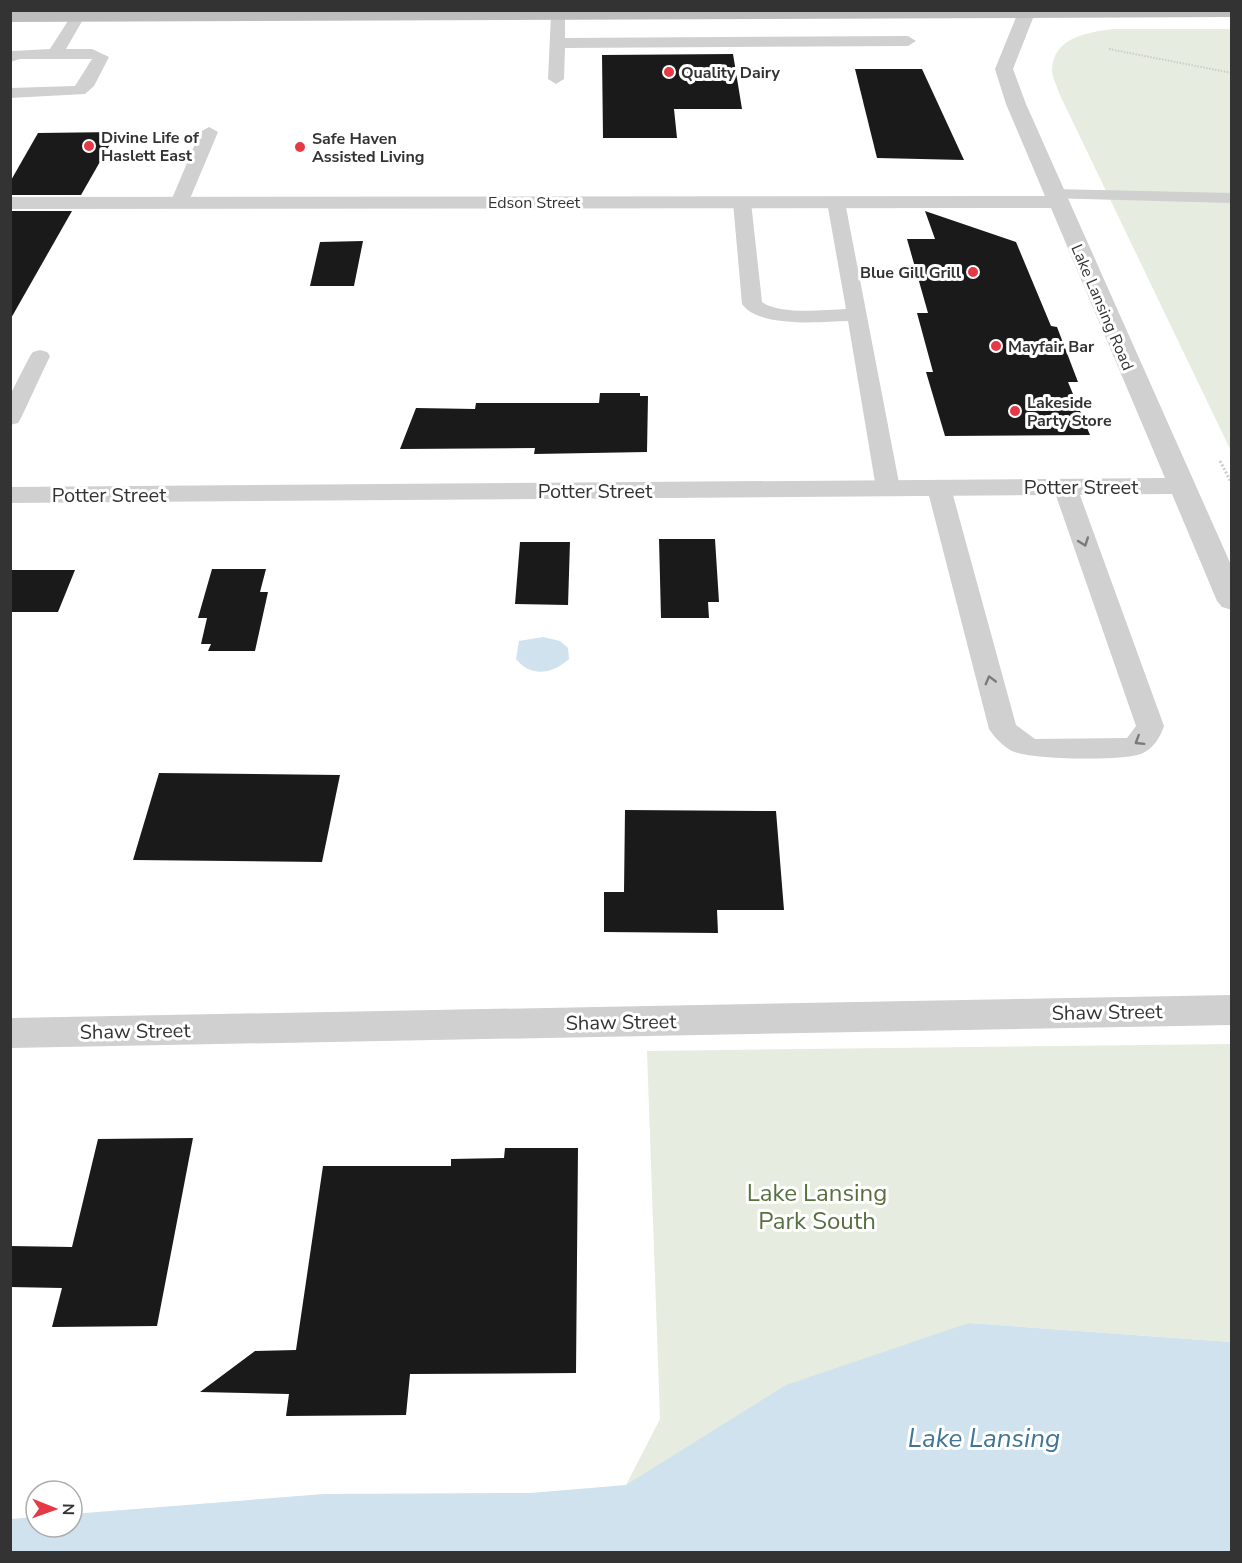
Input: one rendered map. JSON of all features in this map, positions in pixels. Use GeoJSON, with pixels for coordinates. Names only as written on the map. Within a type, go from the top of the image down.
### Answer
{"type":"FeatureCollection","features":[{"type":"Feature","properties":{"kind":"main road"},"geometry":{"type":"LineString","coordinates":[[10,17],[1232,12]]}},
{"type":"Feature","properties":{"kind":"street","name":"Lake Lansing Road"},"geometry":{"type":"LineString","coordinates":[[1026,12],[1004,69],[1016,104],[1180,486],[1232,601]]}},
{"type":"Feature","properties":{"kind":"street","name":"Edson Street"},"geometry":{"type":"LineString","coordinates":[[10,202],[836,202],[1055,198]]}},
{"type":"Feature","properties":{"kind":"street","name":"Potter Street"},"geometry":{"type":"LineString","coordinates":[[10,495],[1180,486]]}},
{"type":"Feature","properties":{"kind":"street","name":"Shaw Street"},"geometry":{"type":"LineString","coordinates":[[10,1033],[1232,1010]]}},
{"type":"Feature","properties":{"kind":"lane"},"geometry":{"type":"LineString","coordinates":[[735,14],[740,42]]}},
{"type":"Feature","properties":{"kind":"lane"},"geometry":{"type":"LineString","coordinates":[[556,79],[558,15]]}},
{"type":"Feature","properties":{"kind":"lane"},"geometry":{"type":"LineString","coordinates":[[55,54],[78,16]]}},
{"type":"Feature","properties":{"kind":"lane"},"geometry":{"type":"LineString","coordinates":[[558,43],[908,41]]}},
{"type":"Feature","properties":{"kind":"lane"},"geometry":{"type":"LineString","coordinates":[[10,57],[19,54],[92,54],[101,57],[86,86],[79,91],[10,93]]}},
{"type":"Feature","properties":{"kind":"lane"},"geometry":{"type":"LineString","coordinates":[[180,201],[209,132]]}},
{"type":"Feature","properties":{"kind":"lane"},"geometry":{"type":"LineString","coordinates":[[1055,198],[1232,198]]}},
{"type":"Feature","properties":{"kind":"lane"},"geometry":{"type":"LineString","coordinates":[[742,202],[752,304],[755,308],[775,314],[856,315]]}},
{"type":"Feature","properties":{"kind":"lane"},"geometry":{"type":"LineString","coordinates":[[836,202],[888,488]]}},
{"type":"Feature","properties":{"kind":"lane"},"geometry":{"type":"LineString","coordinates":[[10,418],[40,356]]}},
{"type":"Feature","properties":{"kind":"lane"},"geometry":{"type":"LineString","coordinates":[[939,488],[1003,729],[1021,744],[1034,748],[1132,747],[1142,742],[1148,735],[1150,726],[1065,487]]}},
{"type":"Feature","properties":{"kind":"green space"},"geometry":{"type":"Polygon","coordinates":[[[1114,29],[1231,29],[1231,451],[1059,93],[1053,76],[1054,59],[1065,43],[1094,32],[1114,29]]]}},
{"type":"Feature","properties":{"kind":"green space","name":"Lake Lansing Park South"},"geometry":{"type":"Polygon","coordinates":[[[1231,1044],[1231,1342],[969,1323],[626,1485],[660,1419],[647,1051],[1231,1044]]]}},
{"type":"Feature","properties":{"kind":"water"},"geometry":{"type":"Polygon","coordinates":[[[543,637],[560,641],[568,648],[569,659],[549,671],[528,669],[516,659],[519,641],[543,637]]]}},
{"type":"Feature","properties":{"kind":"water","name":"Lake Lansing"},"geometry":{"type":"Polygon","coordinates":[[[969,1323],[1231,1342],[1231,1552],[11,1552],[11,1519],[24,1518],[24,1539],[84,1539],[84,1513],[324,1494],[530,1493],[626,1485],[786,1385],[969,1323]]]}},
{"type":"Feature","properties":{"kind":"building"},"geometry":{"type":"Polygon","coordinates":[[[733,54],[742,109],[674,109],[677,138],[603,138],[602,55],[733,54]]]}},
{"type":"Feature","properties":{"kind":"building"},"geometry":{"type":"Polygon","coordinates":[[[855,69],[922,69],[964,160],[877,158],[855,69]]]}},
{"type":"Feature","properties":{"kind":"building"},"geometry":{"type":"Polygon","coordinates":[[[117,132],[81,195],[10,195],[10,182],[38,133],[117,132]]]}},
{"type":"Feature","properties":{"kind":"building"},"geometry":{"type":"Polygon","coordinates":[[[10,211],[72,211],[10,320],[10,211]]]}},
{"type":"Feature","properties":{"kind":"building"},"geometry":{"type":"Polygon","coordinates":[[[925,211],[1016,242],[1051,326],[1057,327],[1078,382],[1068,382],[1090,435],[945,436],[926,372],[933,372],[917,313],[928,313],[907,239],[935,239],[925,211]]]}},
{"type":"Feature","properties":{"kind":"building"},"geometry":{"type":"Polygon","coordinates":[[[363,241],[354,286],[310,286],[320,242],[363,241]]]}},
{"type":"Feature","properties":{"kind":"building"},"geometry":{"type":"Polygon","coordinates":[[[600,393],[640,393],[640,396],[648,396],[647,452],[534,454],[535,448],[400,449],[416,408],[475,409],[476,403],[599,403],[600,393]]]}},
{"type":"Feature","properties":{"kind":"building"},"geometry":{"type":"Polygon","coordinates":[[[659,539],[715,539],[719,602],[708,602],[709,618],[661,618],[659,539]]]}},
{"type":"Feature","properties":{"kind":"building"},"geometry":{"type":"Polygon","coordinates":[[[520,542],[570,542],[568,605],[515,604],[520,542]]]}},
{"type":"Feature","properties":{"kind":"building"},"geometry":{"type":"Polygon","coordinates":[[[212,569],[266,569],[260,592],[268,592],[255,651],[208,651],[211,644],[201,644],[207,618],[198,618],[212,569]]]}},
{"type":"Feature","properties":{"kind":"building"},"geometry":{"type":"Polygon","coordinates":[[[10,570],[75,570],[58,612],[10,612],[10,570]]]}},
{"type":"Feature","properties":{"kind":"building"},"geometry":{"type":"Polygon","coordinates":[[[159,773],[340,775],[322,862],[133,860],[159,773]]]}},
{"type":"Feature","properties":{"kind":"building"},"geometry":{"type":"Polygon","coordinates":[[[625,810],[776,811],[784,910],[717,910],[718,933],[604,932],[604,892],[624,892],[625,810]]]}},
{"type":"Feature","properties":{"kind":"building"},"geometry":{"type":"Polygon","coordinates":[[[193,1138],[157,1326],[52,1327],[62,1288],[10,1287],[10,1246],[72,1247],[98,1139],[193,1138]]]}},
{"type":"Feature","properties":{"kind":"building"},"geometry":{"type":"Polygon","coordinates":[[[505,1148],[578,1148],[576,1373],[410,1374],[406,1415],[286,1416],[289,1394],[200,1392],[255,1351],[296,1350],[323,1166],[451,1166],[451,1159],[504,1158],[505,1148]]]}},
{"type":"Feature","properties":{"kind":"place","name":"Quality Dairy"},"geometry":{"type":"Point","coordinates":[669,72]}},
{"type":"Feature","properties":{"kind":"place","name":"Divine Life of Haslett East"},"geometry":{"type":"Point","coordinates":[89,146]}},
{"type":"Feature","properties":{"kind":"place","name":"Safe Haven Assisted Living"},"geometry":{"type":"Point","coordinates":[300,147]}},
{"type":"Feature","properties":{"kind":"place","name":"Blue Gill Grill"},"geometry":{"type":"Point","coordinates":[973,272]}},
{"type":"Feature","properties":{"kind":"place","name":"Mayfair Bar"},"geometry":{"type":"Point","coordinates":[996,346]}},
{"type":"Feature","properties":{"kind":"place","name":"Lakeside Party Store"},"geometry":{"type":"Point","coordinates":[1015,411]}}]}
